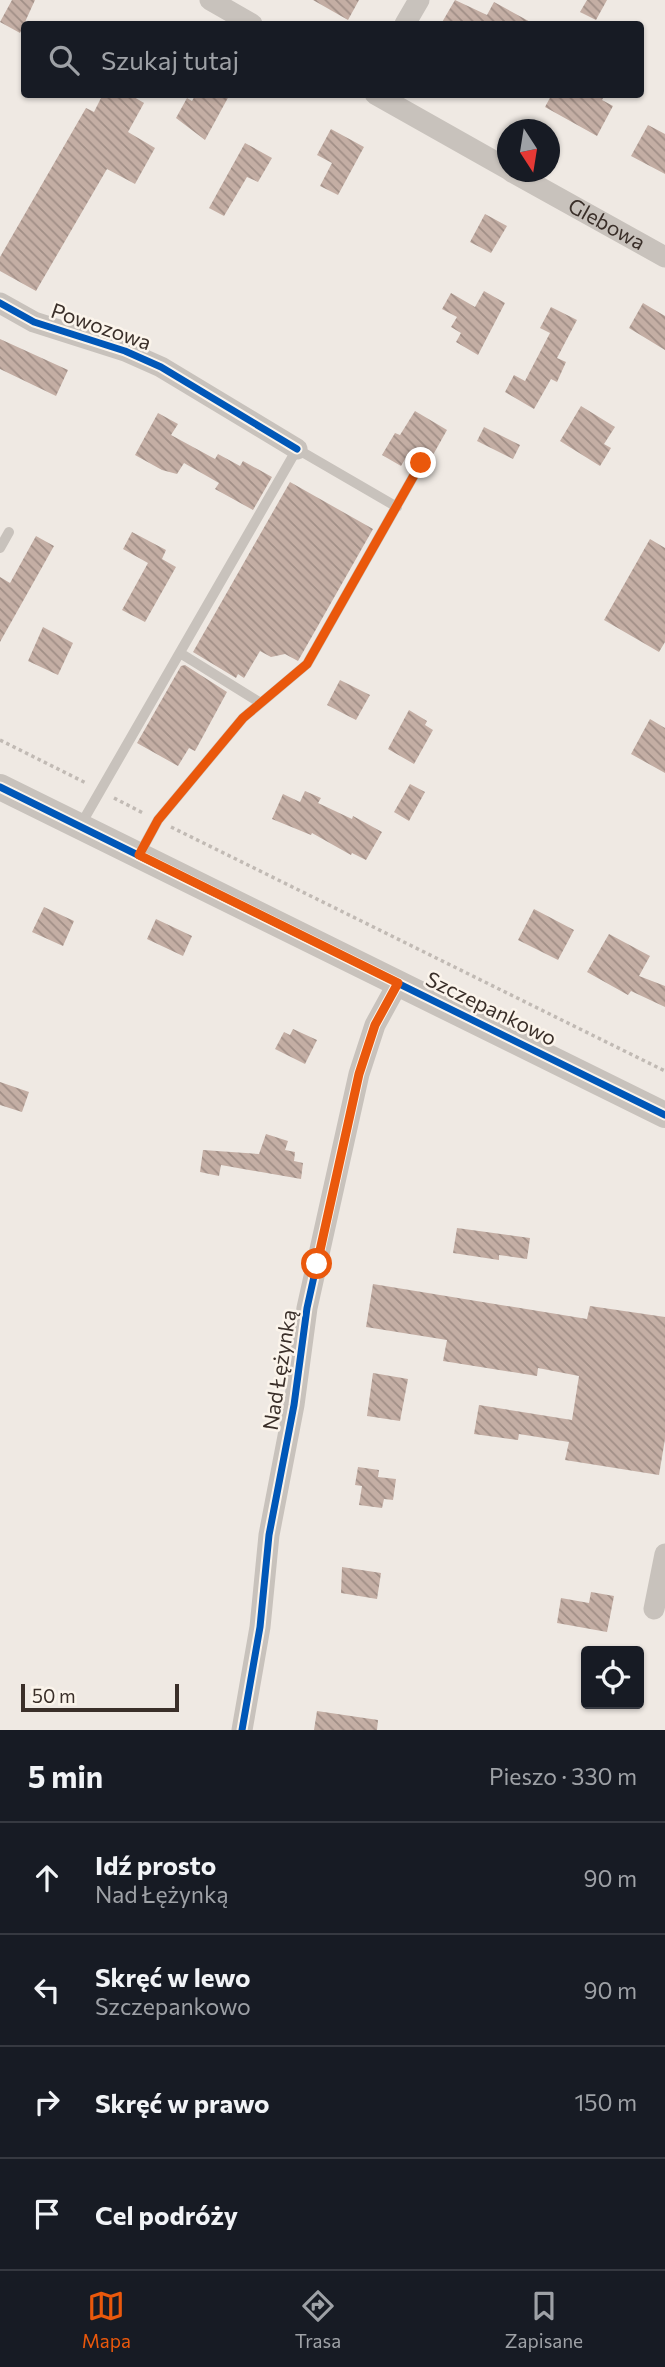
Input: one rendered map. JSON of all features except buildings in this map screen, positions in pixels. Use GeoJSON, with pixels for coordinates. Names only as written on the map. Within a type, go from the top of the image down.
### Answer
{"type":"FeatureCollection","features":[{"type":"Feature","properties":{"kind":"street"},"geometry":{"type":"LineString","coordinates":[[210,0],[248,21]]}},
{"type":"Feature","properties":{"kind":"street"},"geometry":{"type":"LineString","coordinates":[[407,21],[419,0]]}},
{"type":"Feature","properties":{"kind":"street","name":"Glebowa"},"geometry":{"type":"LineString","coordinates":[[381,98],[497,163]]}},
{"type":"Feature","properties":{"kind":"street","name":"Glebowa"},"geometry":{"type":"LineString","coordinates":[[531,182],[665,257]]}},
{"type":"Feature","properties":{"kind":"street","name":"Powozowa"},"geometry":{"type":"LineString","coordinates":[[0,303],[45,327],[125,351],[160,367],[297,449]]}},
{"type":"Feature","properties":{"kind":"street","name":"Szczepankowo"},"geometry":{"type":"LineString","coordinates":[[0,787],[665,1114]]}},
{"type":"Feature","properties":{"kind":"street","name":"Nad Łężynką"},"geometry":{"type":"LineString","coordinates":[[242,1730],[260,1627],[269,1535],[294,1405],[307,1308],[359,1074],[375,1025],[398,983]]}},
{"type":"Feature","properties":{"kind":"street"},"geometry":{"type":"LineString","coordinates":[[654,1609],[665,1554]]}},
{"type":"Feature","properties":{"kind":"lane"},"geometry":{"type":"LineString","coordinates":[[80,826],[297,449],[397,508]]}},
{"type":"Feature","properties":{"kind":"lane"},"geometry":{"type":"LineString","coordinates":[[139,855],[158,820],[259,702],[307,664],[421,463]]}},
{"type":"Feature","properties":{"kind":"lane"},"geometry":{"type":"LineString","coordinates":[[0,548],[9,532]]}},
{"type":"Feature","properties":{"kind":"lane"},"geometry":{"type":"LineString","coordinates":[[180,653],[259,702]]}},
{"type":"Feature","properties":{"kind":"path"},"geometry":{"type":"LineString","coordinates":[[0,740],[665,1071]]}},
{"type":"Feature","properties":{"kind":"cycle path"},"geometry":{"type":"LineString","coordinates":[[0,303],[34,322],[125,351],[161,367],[297,449]]}},
{"type":"Feature","properties":{"kind":"cycle path"},"geometry":{"type":"LineString","coordinates":[[0,787],[665,1115]]}},
{"type":"Feature","properties":{"kind":"cycle path"},"geometry":{"type":"LineString","coordinates":[[242,1730],[260,1627],[269,1535],[294,1405],[307,1308],[359,1074],[375,1025],[398,983]]}},
{"type":"Feature","properties":{"kind":"route"},"geometry":{"type":"LineString","coordinates":[[317,1264],[359,1074],[375,1025],[398,983],[139,855],[158,820],[180,790],[243,718],[307,664],[421,463]]}}]}
